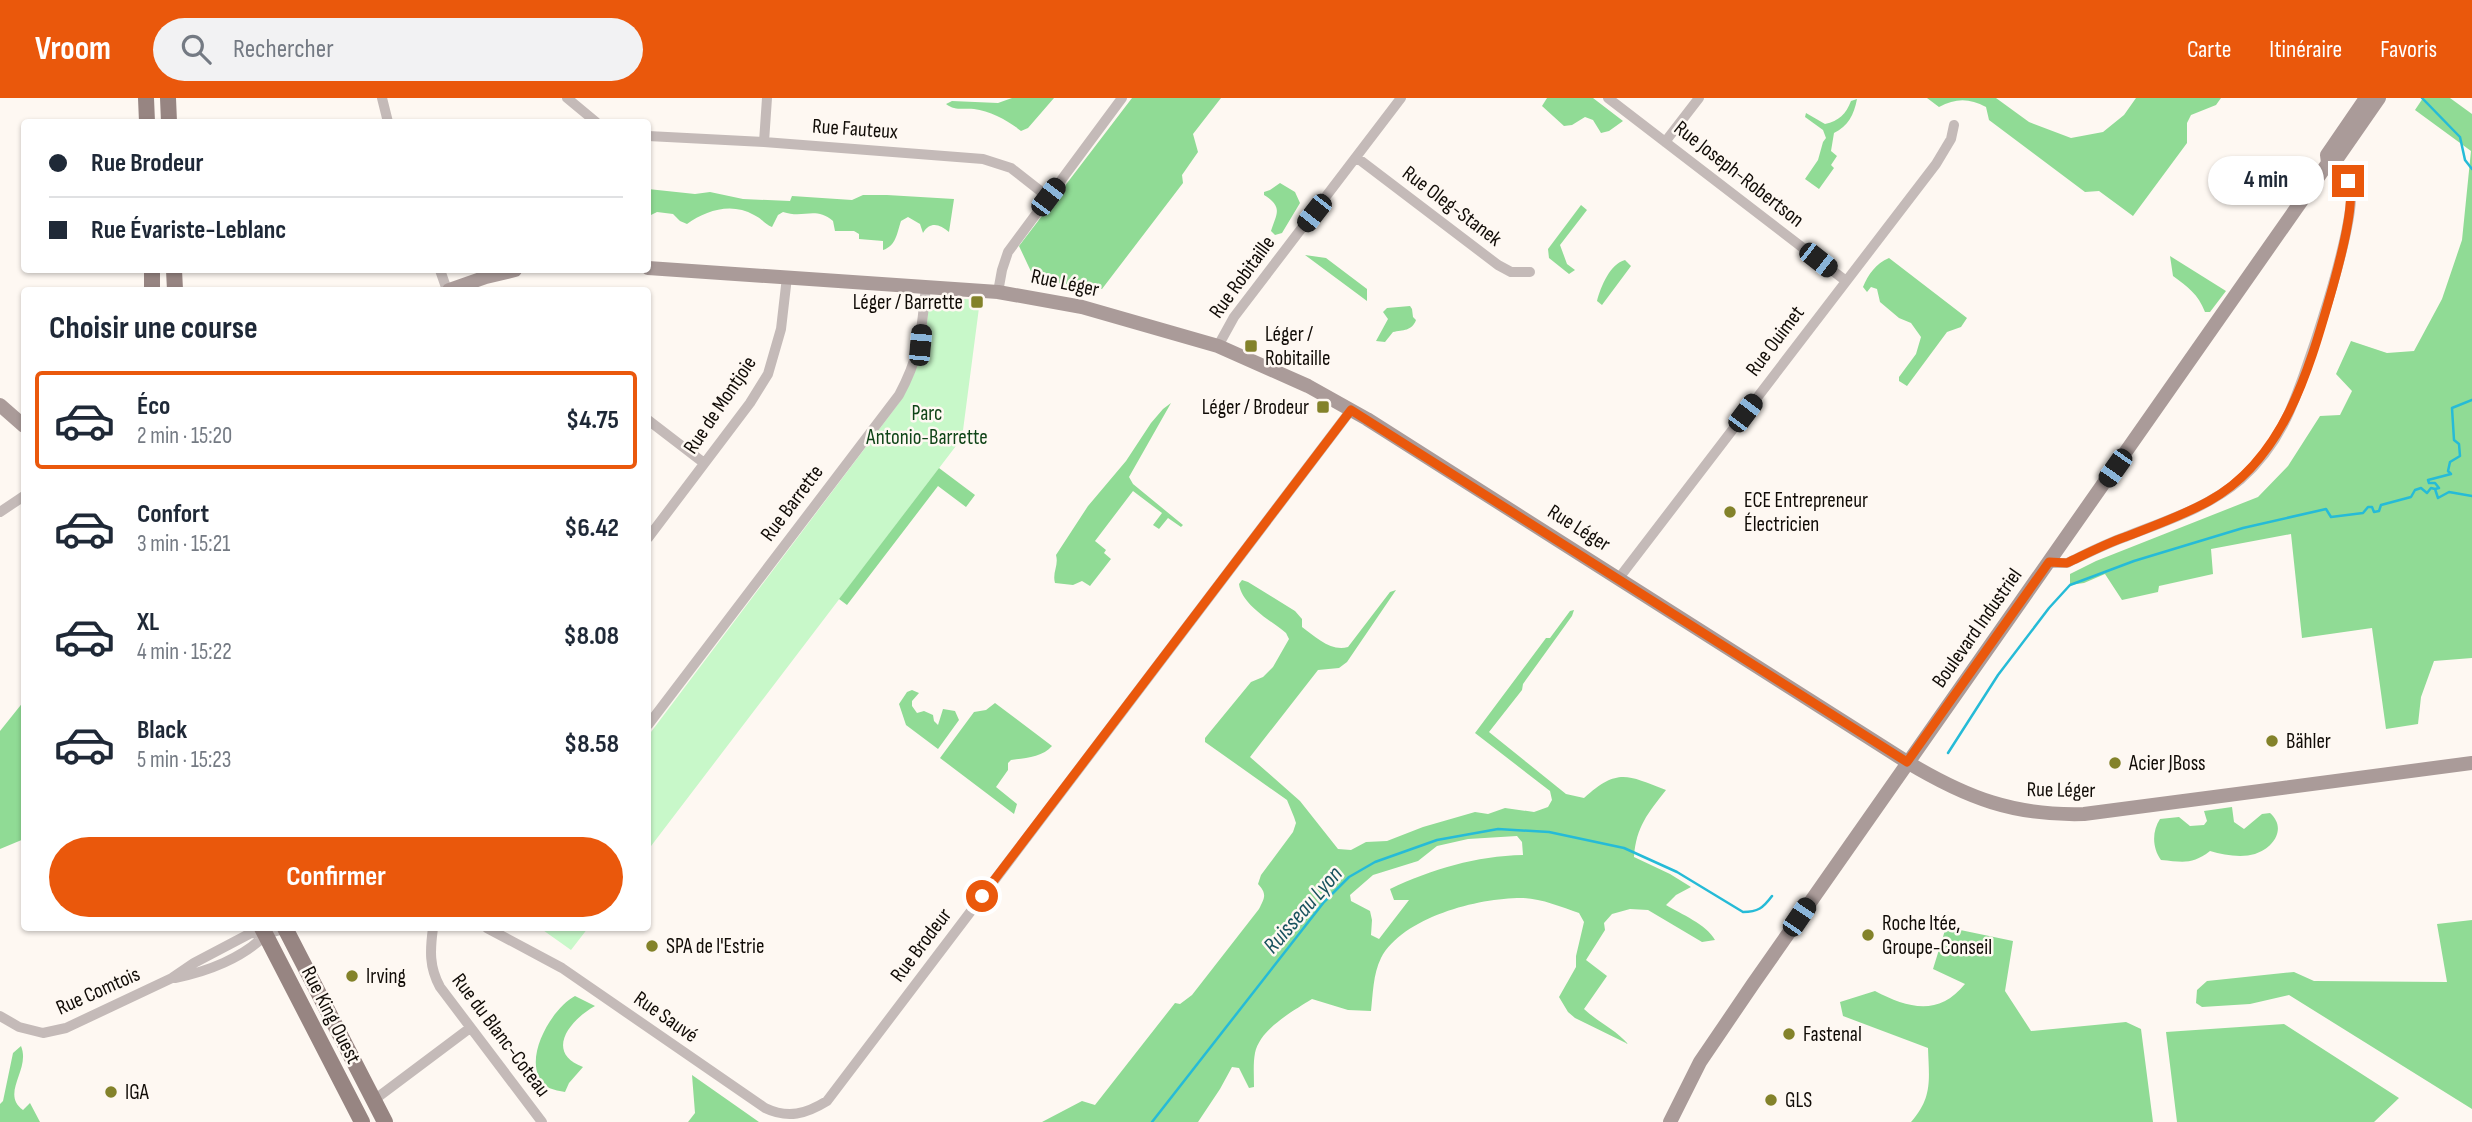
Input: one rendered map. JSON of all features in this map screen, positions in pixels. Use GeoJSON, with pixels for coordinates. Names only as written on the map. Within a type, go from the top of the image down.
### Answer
{"type":"FeatureCollection","features":[{"type":"Feature","properties":{"kind":"main road"},"geometry":{"type":"LineString","coordinates":[[146,98],[147,119]]}},
{"type":"Feature","properties":{"kind":"main road"},"geometry":{"type":"LineString","coordinates":[[168,98],[169,119]]}},
{"type":"Feature","properties":{"kind":"main road","name":"Rue King Ouest"},"geometry":{"type":"LineString","coordinates":[[264,931],[362,1122]]}},
{"type":"Feature","properties":{"kind":"main road","name":"Rue King Ouest"},"geometry":{"type":"LineString","coordinates":[[288,931],[385,1122]]}},
{"type":"Feature","properties":{"kind":"street"},"geometry":{"type":"LineString","coordinates":[[382,98],[387,119]]}},
{"type":"Feature","properties":{"kind":"street"},"geometry":{"type":"LineString","coordinates":[[568,98],[592,119]]}},
{"type":"Feature","properties":{"kind":"street"},"geometry":{"type":"LineString","coordinates":[[765,142],[767,98]]}},
{"type":"Feature","properties":{"kind":"street"},"geometry":{"type":"LineString","coordinates":[[998,292],[1008,252],[1122,98]]}},
{"type":"Feature","properties":{"kind":"street","name":"Rue Robitaille"},"geometry":{"type":"LineString","coordinates":[[1218,346],[1234,317],[1401,98]]}},
{"type":"Feature","properties":{"kind":"street","name":"Rue Joseph-Robertson"},"geometry":{"type":"LineString","coordinates":[[1608,98],[1846,281]]}},
{"type":"Feature","properties":{"kind":"street"},"geometry":{"type":"LineString","coordinates":[[1665,142],[1699,98]]}},
{"type":"Feature","properties":{"kind":"street","name":"Boulevard Industriel"},"geometry":{"type":"LineString","coordinates":[[2328,163],[2327,155],[2366,98]]}},
{"type":"Feature","properties":{"kind":"street","name":"Boulevard Industriel"},"geometry":{"type":"LineString","coordinates":[[1670,1122],[1688,1083],[1716,1037],[2328,163],[2336,160],[2379,98]]}},
{"type":"Feature","properties":{"kind":"street","name":"Rue Ouimet"},"geometry":{"type":"LineString","coordinates":[[1619,578],[1946,150],[1954,125]]}},
{"type":"Feature","properties":{"kind":"street","name":"Rue Fauteux"},"geometry":{"type":"LineString","coordinates":[[651,136],[983,159],[1011,168],[1048,197]]}},
{"type":"Feature","properties":{"kind":"street","name":"Rue Oleg-Stanek"},"geometry":{"type":"LineString","coordinates":[[1356,157],[1498,265],[1511,272],[1530,272]]}},
{"type":"Feature","properties":{"kind":"street"},"geometry":{"type":"LineString","coordinates":[[2049,562],[2067,563],[2211,500],[2248,473],[2277,435],[2298,392],[2325,311],[2351,203],[2348,181],[2328,163]]}},
{"type":"Feature","properties":{"kind":"street","name":"Rue Léger"},"geometry":{"type":"LineString","coordinates":[[651,268],[998,292],[1107,313],[1218,346],[1308,386],[1351,410],[1946,785],[1976,799],[2012,809],[2052,814],[2084,814],[2472,763]]}},
{"type":"Feature","properties":{"kind":"street"},"geometry":{"type":"LineString","coordinates":[[457,287],[503,273]]}},
{"type":"Feature","properties":{"kind":"street","name":"Rue de Montjoie"},"geometry":{"type":"LineString","coordinates":[[651,534],[750,403],[768,374],[781,329],[787,277]]}},
{"type":"Feature","properties":{"kind":"street","name":"Rue Barrette"},"geometry":{"type":"LineString","coordinates":[[651,721],[899,395],[913,369],[920,345],[926,287]]}},
{"type":"Feature","properties":{"kind":"street"},"geometry":{"type":"LineString","coordinates":[[0,405],[21,423]]}},
{"type":"Feature","properties":{"kind":"street","name":"Rue Brodeur"},"geometry":{"type":"LineString","coordinates":[[827,1101],[1351,410]]}},
{"type":"Feature","properties":{"kind":"street"},"geometry":{"type":"LineString","coordinates":[[651,422],[704,463]]}},
{"type":"Feature","properties":{"kind":"street"},"geometry":{"type":"LineString","coordinates":[[0,512],[21,498]]}},
{"type":"Feature","properties":{"kind":"street","name":"Rue Comtois"},"geometry":{"type":"LineString","coordinates":[[0,1016],[19,1027],[43,1033],[54,1032],[172,978],[194,963],[251,933],[264,931]]}},
{"type":"Feature","properties":{"kind":"street","name":"Rue du Blanc-Coteau"},"geometry":{"type":"LineString","coordinates":[[433,931],[430,957],[435,977],[448,1000],[542,1122]]}},
{"type":"Feature","properties":{"kind":"street","name":"Rue Sauvé"},"geometry":{"type":"LineString","coordinates":[[493,931],[562,968],[765,1108],[791,1115],[814,1109],[827,1101]]}},
{"type":"Feature","properties":{"kind":"street"},"geometry":{"type":"LineString","coordinates":[[374,1100],[470,1028]]}},
{"type":"Feature","properties":{"kind":"green space"},"geometry":{"type":"Polygon","coordinates":[[[1012,98],[1054,98],[1028,128],[1021,131],[986,112],[946,104],[952,101],[998,103],[1012,98]]]}},
{"type":"Feature","properties":{"kind":"green space"},"geometry":{"type":"Polygon","coordinates":[[[1132,98],[1221,98],[1193,134],[1198,152],[1182,175],[1183,183],[1102,289],[1035,280],[1019,246],[1132,98]]]}},
{"type":"Feature","properties":{"kind":"green space"},"geometry":{"type":"Polygon","coordinates":[[[1547,98],[1593,98],[1623,121],[1601,133],[1593,120],[1585,117],[1572,125],[1564,126],[1542,106],[1547,98]]]}},
{"type":"Feature","properties":{"kind":"green space"},"geometry":{"type":"Polygon","coordinates":[[[1927,98],[1996,98],[2029,122],[2071,138],[2103,132],[2124,115],[2136,98],[2221,98],[2216,105],[2191,115],[2187,123],[2187,143],[2133,216],[2099,191],[2085,192],[1989,120],[1986,107],[1963,100],[1939,107],[1927,98]]]}},
{"type":"Feature","properties":{"kind":"green space"},"geometry":{"type":"Polygon","coordinates":[[[2423,98],[2450,98],[2472,114],[2472,658],[2434,661],[2421,697],[2418,724],[2386,729],[2372,628],[2302,638],[2291,534],[2211,549],[2213,574],[2159,586],[2158,592],[2122,600],[2105,574],[2084,583],[2070,585],[2070,574],[2096,561],[2258,497],[2288,466],[2320,416],[2340,415],[2352,391],[2336,374],[2351,341],[2387,353],[2414,351],[2442,299],[2462,240],[2471,151],[2415,110],[2423,98]]]}},
{"type":"Feature","properties":{"kind":"green space"},"geometry":{"type":"Polygon","coordinates":[[[1857,99],[1850,119],[1834,133],[1831,151],[1837,156],[1831,165],[1834,168],[1819,189],[1805,179],[1818,160],[1826,138],[1823,130],[1805,117],[1806,113],[1825,124],[1830,123],[1847,110],[1851,101],[1857,99]]]}},
{"type":"Feature","properties":{"kind":"green space"},"geometry":{"type":"Polygon","coordinates":[[[1280,183],[1295,192],[1300,203],[1282,233],[1275,235],[1271,231],[1276,207],[1264,192],[1280,183]]]}},
{"type":"Feature","properties":{"kind":"green space"},"geometry":{"type":"Polygon","coordinates":[[[651,189],[695,194],[710,192],[743,199],[790,201],[792,196],[852,200],[863,195],[954,199],[949,232],[932,225],[923,233],[920,224],[908,217],[901,221],[893,242],[883,250],[883,241],[859,239],[859,234],[854,231],[835,231],[833,221],[821,214],[783,212],[778,215],[772,227],[756,216],[737,209],[719,209],[687,224],[673,214],[657,212],[651,215],[651,189]]]}},
{"type":"Feature","properties":{"kind":"green space"},"geometry":{"type":"Polygon","coordinates":[[[1581,205],[1587,210],[1560,245],[1567,264],[1575,270],[1569,274],[1549,258],[1548,249],[1581,205]]]}},
{"type":"Feature","properties":{"kind":"green space"},"geometry":{"type":"Polygon","coordinates":[[[1305,255],[1326,258],[1367,289],[1367,301],[1305,255]]]}},
{"type":"Feature","properties":{"kind":"green space"},"geometry":{"type":"Polygon","coordinates":[[[2170,256],[2226,291],[2210,312],[2205,312],[2192,291],[2173,276],[2170,256]]]}},
{"type":"Feature","properties":{"kind":"green space"},"geometry":{"type":"Polygon","coordinates":[[[1889,258],[1967,318],[1961,327],[1947,332],[1907,386],[1899,381],[1899,377],[1916,354],[1921,337],[1911,323],[1899,318],[1880,302],[1877,289],[1871,287],[1867,292],[1863,287],[1873,270],[1889,258]]]}},
{"type":"Feature","properties":{"kind":"green space"},"geometry":{"type":"Polygon","coordinates":[[[1625,260],[1631,266],[1602,305],[1597,301],[1604,282],[1615,266],[1625,260]]]}},
{"type":"Feature","properties":{"kind":"green space","name":"Parc Antonio-Barrette"},"geometry":{"type":"Polygon","coordinates":[[[932,299],[980,300],[962,438],[651,846],[651,732],[899,403],[921,355],[932,299]]]}},
{"type":"Feature","properties":{"kind":"green space"},"geometry":{"type":"Polygon","coordinates":[[[1410,306],[1416,320],[1412,326],[1393,332],[1385,342],[1376,341],[1388,319],[1383,312],[1387,308],[1410,306]]]}},
{"type":"Feature","properties":{"kind":"green space"},"geometry":{"type":"Polygon","coordinates":[[[1171,403],[1129,477],[1133,484],[1183,525],[1181,527],[1168,518],[1159,529],[1153,525],[1162,513],[1133,491],[1095,541],[1106,550],[1104,553],[1111,559],[1090,586],[1082,581],[1073,585],[1055,583],[1056,555],[1088,506],[1126,461],[1151,423],[1171,403]]]}},
{"type":"Feature","properties":{"kind":"green space"},"geometry":{"type":"Polygon","coordinates":[[[939,468],[975,495],[966,507],[938,486],[847,605],[839,599],[939,468]]]}},
{"type":"Feature","properties":{"kind":"green space"},"geometry":{"type":"Polygon","coordinates":[[[1242,580],[1248,582],[1295,611],[1302,619],[1302,627],[1324,643],[1342,648],[1348,647],[1390,592],[1396,590],[1347,662],[1339,668],[1318,670],[1250,757],[1300,801],[1338,849],[1351,850],[1366,842],[1387,841],[1475,812],[1488,814],[1505,808],[1534,812],[1548,807],[1552,800],[1550,791],[1475,733],[1546,638],[1550,638],[1570,611],[1574,610],[1523,684],[1522,690],[1489,732],[1566,794],[1584,798],[1606,782],[1623,777],[1666,790],[1648,813],[1640,829],[1634,857],[1691,887],[1676,895],[1666,905],[1699,924],[1715,940],[1702,942],[1648,910],[1630,909],[1612,914],[1604,923],[1605,930],[1586,960],[1607,976],[1584,1009],[1628,1044],[1575,1018],[1559,997],[1576,967],[1584,922],[1579,913],[1536,900],[1504,899],[1464,906],[1406,931],[1392,944],[1378,964],[1371,1011],[1348,1010],[1312,999],[1287,1015],[1263,1036],[1258,1044],[1254,1057],[1254,1087],[1249,1088],[1239,1068],[1232,1067],[1198,1122],[1042,1122],[1082,1101],[1095,1105],[1175,1003],[1180,1004],[1192,995],[1259,909],[1264,896],[1258,884],[1261,875],[1293,832],[1296,823],[1287,800],[1205,742],[1205,738],[1251,682],[1263,677],[1273,667],[1289,639],[1286,633],[1245,599],[1239,584],[1242,580]],[[1517,836],[1468,839],[1437,846],[1418,861],[1373,875],[1350,895],[1351,901],[1370,911],[1371,935],[1379,939],[1409,900],[1394,900],[1390,889],[1455,865],[1488,858],[1523,855],[1522,842],[1517,836]]]}},
{"type":"Feature","properties":{"kind":"green space"},"geometry":{"type":"Polygon","coordinates":[[[912,690],[919,693],[912,701],[917,713],[924,711],[933,715],[938,725],[943,709],[955,711],[959,720],[938,749],[906,725],[899,704],[907,692],[912,690]]]}},
{"type":"Feature","properties":{"kind":"green space"},"geometry":{"type":"Polygon","coordinates":[[[995,703],[1052,746],[1039,755],[1011,760],[1008,763],[1008,770],[996,787],[1017,804],[1014,814],[940,758],[974,712],[986,710],[995,703]]]}},
{"type":"Feature","properties":{"kind":"green space"},"geometry":{"type":"Polygon","coordinates":[[[21,705],[21,840],[0,849],[0,731],[21,705]]]}},
{"type":"Feature","properties":{"kind":"green space"},"geometry":{"type":"Polygon","coordinates":[[[2232,807],[2234,822],[2244,829],[2262,814],[2270,813],[2278,825],[2273,842],[2262,851],[2250,855],[2232,856],[2210,851],[2192,861],[2161,860],[2154,840],[2160,819],[2179,817],[2190,826],[2204,825],[2207,821],[2204,811],[2232,807]]]}},
{"type":"Feature","properties":{"kind":"green space"},"geometry":{"type":"Polygon","coordinates":[[[2472,920],[2472,1109],[2289,995],[2250,1004],[2202,1007],[2196,1003],[2197,990],[2207,981],[2294,972],[2314,981],[2447,982],[2437,924],[2472,920]]]}},
{"type":"Feature","properties":{"kind":"green space"},"geometry":{"type":"Polygon","coordinates":[[[1946,927],[2013,941],[2005,991],[2031,1031],[2126,1022],[2141,1029],[2153,1122],[1911,1122],[1926,1096],[1929,1078],[1928,1048],[1843,1016],[1840,1002],[1875,991],[1899,1002],[1922,1006],[1944,1001],[1955,994],[1965,984],[1933,969],[1946,927]]]}},
{"type":"Feature","properties":{"kind":"green space"},"geometry":{"type":"Polygon","coordinates":[[[544,931],[586,931],[571,950],[544,931]]]}},
{"type":"Feature","properties":{"kind":"green space"},"geometry":{"type":"Polygon","coordinates":[[[575,996],[595,1006],[577,1019],[565,1036],[565,1053],[571,1061],[583,1067],[565,1092],[549,1088],[540,1079],[536,1067],[537,1054],[547,1026],[565,1003],[575,996]]]}},
{"type":"Feature","properties":{"kind":"green space"},"geometry":{"type":"Polygon","coordinates":[[[2284,1024],[2399,1098],[2374,1122],[2177,1122],[2166,1032],[2284,1024]]]}},
{"type":"Feature","properties":{"kind":"green space"},"geometry":{"type":"Polygon","coordinates":[[[21,1046],[22,1064],[14,1096],[23,1110],[30,1103],[40,1122],[0,1122],[0,1104],[3,1101],[13,1053],[21,1046]]]}},
{"type":"Feature","properties":{"kind":"green space"},"geometry":{"type":"Polygon","coordinates":[[[692,1075],[759,1122],[688,1122],[695,1113],[692,1075]]]}},
{"type":"Feature","properties":{"kind":"waterway"},"geometry":{"type":"LineString","coordinates":[[2422,98],[2460,137],[2465,160],[2472,169]]}},
{"type":"Feature","properties":{"kind":"waterway"},"geometry":{"type":"LineString","coordinates":[[2435,489],[2439,488],[2428,480],[2451,474],[2448,471],[2450,462],[2460,456],[2459,444],[2454,440],[2452,408],[2472,400]]}},
{"type":"Feature","properties":{"kind":"waterway"},"geometry":{"type":"LineString","coordinates":[[1948,753],[1998,675],[2070,585],[2134,561],[2243,528],[2326,509],[2331,517],[2363,513],[2368,507],[2372,507],[2374,512],[2379,511],[2381,505],[2411,497],[2415,490],[2421,488],[2427,493],[2431,488],[2435,489],[2438,498],[2449,492],[2472,496]]}},
{"type":"Feature","properties":{"kind":"waterway","name":"Ruisseau Lyon"},"geometry":{"type":"LineString","coordinates":[[1152,1122],[1324,902],[1349,877],[1375,862],[1437,840],[1498,829],[1549,832],[1624,848],[1677,872],[1743,912],[1760,908],[1772,896]]}},
{"type":"Feature","properties":{"kind":"place","name":"Léger / Barrette"},"geometry":{"type":"Point","coordinates":[977,302]}},
{"type":"Feature","properties":{"kind":"place","name":"Léger / Robitaille"},"geometry":{"type":"Point","coordinates":[1251,346]}},
{"type":"Feature","properties":{"kind":"place","name":"Léger / Brodeur"},"geometry":{"type":"Point","coordinates":[1323,407]}},
{"type":"Feature","properties":{"kind":"place","name":"ECE Entrepreneur Électricien"},"geometry":{"type":"Point","coordinates":[1730,512]}},
{"type":"Feature","properties":{"kind":"place","name":"Bähler"},"geometry":{"type":"Point","coordinates":[2272,741]}},
{"type":"Feature","properties":{"kind":"place","name":"Acier JBoss"},"geometry":{"type":"Point","coordinates":[2115,763]}},
{"type":"Feature","properties":{"kind":"place","name":"Roche ltée, Groupe-Conseil"},"geometry":{"type":"Point","coordinates":[1868,935]}},
{"type":"Feature","properties":{"kind":"place","name":"SPA de l'Estrie"},"geometry":{"type":"Point","coordinates":[652,946]}},
{"type":"Feature","properties":{"kind":"place","name":"Irving"},"geometry":{"type":"Point","coordinates":[352,976]}},
{"type":"Feature","properties":{"kind":"place","name":"Fastenal"},"geometry":{"type":"Point","coordinates":[1789,1034]}},
{"type":"Feature","properties":{"kind":"place","name":"IGA"},"geometry":{"type":"Point","coordinates":[111,1092]}},
{"type":"Feature","properties":{"kind":"place","name":"GLS"},"geometry":{"type":"Point","coordinates":[1771,1100]}},
{"type":"Feature","properties":{"kind":"route"},"geometry":{"type":"LineString","coordinates":[[982,896],[1351,410],[1907,762],[2049,562],[2067,563],[2196,508],[2238,482],[2257,463],[2286,421],[2325,311],[2351,203],[2348,181]]}}]}
